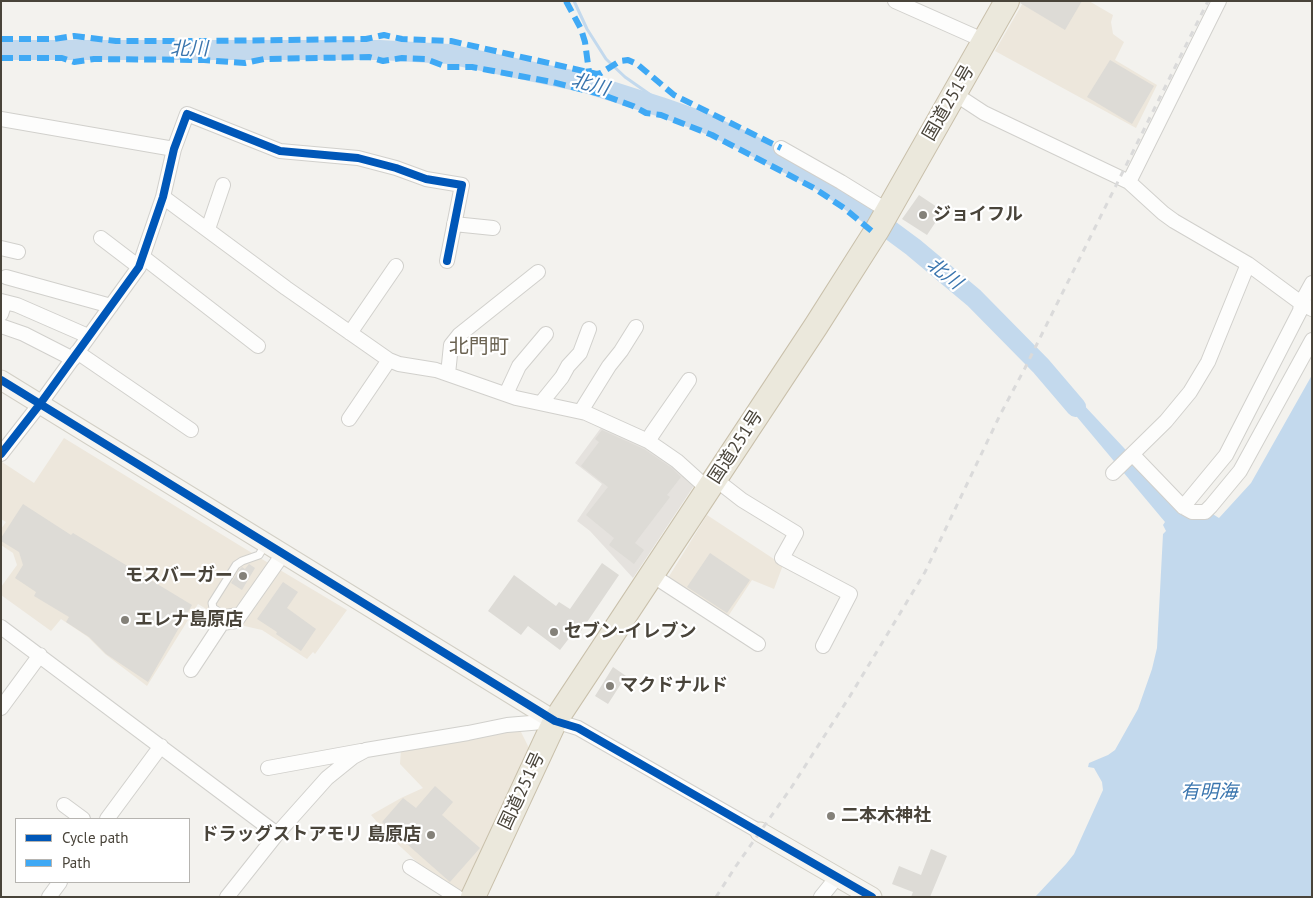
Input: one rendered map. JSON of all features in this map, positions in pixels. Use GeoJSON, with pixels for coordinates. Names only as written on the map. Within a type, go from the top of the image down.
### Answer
{"type":"FeatureCollection","features":[{"type":"Feature","properties":{"kind":"highway","name":"国道251号"},"geometry":{"type":"LineString","coordinates":[[473,897],[555,721],[816,326],[883,219],[1007,1]]}},
{"type":"Feature","properties":{"kind":"street"},"geometry":{"type":"LineString","coordinates":[[895,1],[985,41]]}},
{"type":"Feature","properties":{"kind":"street"},"geometry":{"type":"LineString","coordinates":[[1129,182],[1219,1]]}},
{"type":"Feature","properties":{"kind":"street"},"geometry":{"type":"LineString","coordinates":[[955,94],[984,113],[1129,182],[1174,221],[1248,264],[1306,306]]}},
{"type":"Feature","properties":{"kind":"street"},"geometry":{"type":"LineString","coordinates":[[1,454],[40,404],[141,262],[163,197],[174,149],[187,114],[280,151],[358,158],[426,178],[462,185],[447,261]]}},
{"type":"Feature","properties":{"kind":"street"},"geometry":{"type":"LineString","coordinates":[[1,119],[174,149]]}},
{"type":"Feature","properties":{"kind":"street"},"geometry":{"type":"LineString","coordinates":[[781,148],[841,182],[883,219]]}},
{"type":"Feature","properties":{"kind":"street"},"geometry":{"type":"LineString","coordinates":[[208,229],[223,184]]}},
{"type":"Feature","properties":{"kind":"street"},"geometry":{"type":"LineString","coordinates":[[163,197],[389,360],[398,364],[448,374],[506,394],[581,411],[648,441],[712,484],[796,533],[782,558],[850,594],[823,646]]}},
{"type":"Feature","properties":{"kind":"street"},"geometry":{"type":"LineString","coordinates":[[454,224],[493,228]]}},
{"type":"Feature","properties":{"kind":"street"},"geometry":{"type":"LineString","coordinates":[[101,238],[141,262],[258,346]]}},
{"type":"Feature","properties":{"kind":"street"},"geometry":{"type":"LineString","coordinates":[[1,248],[18,252]]}},
{"type":"Feature","properties":{"kind":"street"},"geometry":{"type":"LineString","coordinates":[[1114,473],[1166,421],[1190,392],[1208,362],[1248,264]]}},
{"type":"Feature","properties":{"kind":"street"},"geometry":{"type":"LineString","coordinates":[[350,333],[396,266]]}},
{"type":"Feature","properties":{"kind":"street"},"geometry":{"type":"LineString","coordinates":[[448,374],[451,345],[460,335],[538,272]]}},
{"type":"Feature","properties":{"kind":"street"},"geometry":{"type":"LineString","coordinates":[[6,277],[111,306]]}},
{"type":"Feature","properties":{"kind":"street"},"geometry":{"type":"LineString","coordinates":[[1183,507],[1226,455],[1300,311],[1306,306],[1312,283]]}},
{"type":"Feature","properties":{"kind":"street"},"geometry":{"type":"LineString","coordinates":[[2,305],[17,305],[88,336]]}},
{"type":"Feature","properties":{"kind":"street"},"geometry":{"type":"LineString","coordinates":[[1,326],[75,355],[190,430]]}},
{"type":"Feature","properties":{"kind":"street"},"geometry":{"type":"LineString","coordinates":[[581,411],[636,327]]}},
{"type":"Feature","properties":{"kind":"street"},"geometry":{"type":"LineString","coordinates":[[541,403],[580,353],[589,329]]}},
{"type":"Feature","properties":{"kind":"street"},"geometry":{"type":"LineString","coordinates":[[506,394],[519,366],[546,334]]}},
{"type":"Feature","properties":{"kind":"street"},"geometry":{"type":"LineString","coordinates":[[1132,455],[1183,507],[1192,512],[1204,512],[1240,471],[1312,340]]}},
{"type":"Feature","properties":{"kind":"street"},"geometry":{"type":"LineString","coordinates":[[349,419],[389,360]]}},
{"type":"Feature","properties":{"kind":"street"},"geometry":{"type":"LineString","coordinates":[[1,380],[555,721],[578,728],[872,897]]}},
{"type":"Feature","properties":{"kind":"street"},"geometry":{"type":"LineString","coordinates":[[648,441],[687,384]]}},
{"type":"Feature","properties":{"kind":"street"},"geometry":{"type":"LineString","coordinates":[[191,670],[222,623],[236,621],[283,554]]}},
{"type":"Feature","properties":{"kind":"street"},"geometry":{"type":"LineString","coordinates":[[652,575],[758,644]]}},
{"type":"Feature","properties":{"kind":"street"},"geometry":{"type":"LineString","coordinates":[[1,627],[277,834]]}},
{"type":"Feature","properties":{"kind":"street"},"geometry":{"type":"LineString","coordinates":[[1,708],[40,655]]}},
{"type":"Feature","properties":{"kind":"street"},"geometry":{"type":"LineString","coordinates":[[268,768],[507,725],[555,721]]}},
{"type":"Feature","properties":{"kind":"street"},"geometry":{"type":"LineString","coordinates":[[108,818],[161,746]]}},
{"type":"Feature","properties":{"kind":"street"},"geometry":{"type":"LineString","coordinates":[[226,897],[277,834],[327,778],[353,757],[366,750]]}},
{"type":"Feature","properties":{"kind":"street"},"geometry":{"type":"LineString","coordinates":[[64,805],[82,818]]}},
{"type":"Feature","properties":{"kind":"street"},"geometry":{"type":"LineString","coordinates":[[410,867],[457,897]]}},
{"type":"Feature","properties":{"kind":"street"},"geometry":{"type":"LineString","coordinates":[[820,897],[838,876]]}},
{"type":"Feature","properties":{"kind":"street"},"geometry":{"type":"LineString","coordinates":[[50,896],[59,883]]}},
{"type":"Feature","properties":{"kind":"lane"},"geometry":{"type":"LineString","coordinates":[[244,610],[222,614],[213,608],[212,603],[236,565],[259,555],[266,543]]}},
{"type":"Feature","properties":{"kind":"shaded area"},"geometry":{"type":"Polygon","coordinates":[[[1024,1],[1089,1],[1113,15],[1111,22],[1113,34],[1124,42],[1115,60],[1157,85],[1136,128],[995,51],[1024,1]]]}},
{"type":"Feature","properties":{"kind":"shaded area"},"geometry":{"type":"Polygon","coordinates":[[[603,425],[647,444],[695,484],[633,578],[590,531],[577,521],[602,484],[575,463],[603,425]]]}},
{"type":"Feature","properties":{"kind":"shaded area"},"geometry":{"type":"Polygon","coordinates":[[[64,438],[270,564],[234,617],[221,618],[198,604],[147,686],[105,654],[88,637],[61,619],[51,631],[1,595],[1,587],[17,565],[13,553],[1,545],[1,529],[6,522],[1,519],[1,463],[34,483],[64,438]]]}},
{"type":"Feature","properties":{"kind":"shaded area"},"geometry":{"type":"Polygon","coordinates":[[[707,515],[783,565],[774,589],[752,580],[727,618],[668,578],[707,515]]]}},
{"type":"Feature","properties":{"kind":"shaded area"},"geometry":{"type":"Polygon","coordinates":[[[280,570],[347,610],[315,654],[313,652],[307,659],[262,630],[240,625],[280,570]]]}},
{"type":"Feature","properties":{"kind":"shaded area"},"geometry":{"type":"Polygon","coordinates":[[[520,730],[530,750],[464,894],[432,876],[389,836],[371,815],[423,788],[400,764],[401,749],[520,730]]]}},
{"type":"Feature","properties":{"kind":"water","name":"有明海"},"geometry":{"type":"Polygon","coordinates":[[[1312,375],[1312,897],[1035,897],[1074,854],[1103,790],[1102,782],[1094,768],[1088,767],[1089,763],[1115,750],[1138,709],[1157,648],[1163,534],[1166,531],[1163,525],[1165,522],[1072,411],[1081,402],[1181,509],[1211,513],[1219,518],[1251,483],[1312,375]]]}},
{"type":"Feature","properties":{"kind":"building"},"geometry":{"type":"Polygon","coordinates":[[[1021,1],[1082,1],[1065,30],[1020,3],[1021,1]]]}},
{"type":"Feature","properties":{"kind":"building"},"geometry":{"type":"Polygon","coordinates":[[[1110,60],[1154,86],[1132,124],[1087,97],[1110,60]]]}},
{"type":"Feature","properties":{"kind":"building","name":"ジョイフル"},"geometry":{"type":"Polygon","coordinates":[[[919,195],[943,211],[927,235],[902,219],[919,195]]]}},
{"type":"Feature","properties":{"kind":"building"},"geometry":{"type":"Polygon","coordinates":[[[602,430],[644,449],[672,468],[681,477],[667,495],[670,497],[635,543],[644,550],[634,564],[609,545],[614,538],[586,515],[608,487],[581,466],[599,442],[595,439],[602,430]]]}},
{"type":"Feature","properties":{"kind":"building"},"geometry":{"type":"Polygon","coordinates":[[[23,504],[71,535],[73,533],[192,605],[148,682],[106,654],[89,637],[66,622],[69,617],[34,596],[36,592],[15,578],[23,565],[19,552],[1,541],[1,538],[23,504]]]}},
{"type":"Feature","properties":{"kind":"building"},"geometry":{"type":"Polygon","coordinates":[[[710,553],[750,580],[727,613],[687,587],[710,553]]]}},
{"type":"Feature","properties":{"kind":"building"},"geometry":{"type":"Polygon","coordinates":[[[602,563],[619,575],[581,631],[577,628],[560,650],[528,626],[521,635],[488,611],[514,575],[556,606],[559,602],[570,609],[602,563]]]}},
{"type":"Feature","properties":{"kind":"building","name":"モスバーガー"},"geometry":{"type":"Polygon","coordinates":[[[249,564],[255,568],[242,590],[231,583],[240,569],[242,567],[245,569],[249,564]]]}},
{"type":"Feature","properties":{"kind":"building"},"geometry":{"type":"Polygon","coordinates":[[[283,582],[298,592],[287,608],[316,629],[301,651],[257,619],[283,582]]]}},
{"type":"Feature","properties":{"kind":"building"},"geometry":{"type":"Polygon","coordinates":[[[613,667],[626,676],[608,704],[595,696],[613,667]]]}},
{"type":"Feature","properties":{"kind":"building","name":"ドラッグストアモリ 島原店"},"geometry":{"type":"Polygon","coordinates":[[[435,786],[453,802],[442,815],[480,848],[450,882],[382,822],[403,798],[416,808],[435,786]]]}},
{"type":"Feature","properties":{"kind":"building"},"geometry":{"type":"Polygon","coordinates":[[[931,849],[947,856],[930,897],[911,897],[913,892],[892,884],[899,866],[921,875],[931,849]]]}},
{"type":"Feature","properties":{"kind":"waterway"},"geometry":{"type":"LineString","coordinates":[[574,1],[587,29],[606,59],[625,77],[655,98],[661,107]]}},
{"type":"Feature","properties":{"kind":"waterway","name":"北川"},"geometry":{"type":"LineString","coordinates":[[1,50],[380,50],[449,54],[586,83],[661,107],[701,121],[742,140],[820,180],[863,210],[913,247],[974,298],[1041,366],[1076,407]]}},
{"type":"Feature","properties":{"kind":"railway"},"geometry":{"type":"LineString","coordinates":[[716,897],[791,788],[850,696],[925,572],[1000,415],[1208,1]]}},
{"type":"Feature","properties":{"kind":"marked path"},"geometry":{"type":"LineString","coordinates":[[566,1],[581,29],[585,42],[589,72]]}},
{"type":"Feature","properties":{"kind":"marked path"},"geometry":{"type":"LineString","coordinates":[[1,39],[54,39],[74,36],[116,41],[204,41],[366,39],[384,35],[402,39],[451,41],[597,74],[620,61],[628,60],[637,64],[674,95],[781,148]]}},
{"type":"Feature","properties":{"kind":"marked path"},"geometry":{"type":"LineString","coordinates":[[204,41],[204,60]]}},
{"type":"Feature","properties":{"kind":"marked path"},"geometry":{"type":"LineString","coordinates":[[1,58],[62,58],[74,62],[94,59],[204,60],[245,63],[264,59],[369,57],[383,61],[402,58],[426,59],[447,67],[472,67],[552,82],[600,94],[633,106],[646,113],[661,115],[712,135],[814,188],[844,208],[874,233]]}},
{"type":"Feature","properties":{"kind":"cycle path"},"geometry":{"type":"LineString","coordinates":[[1,454],[40,404],[139,267],[163,197],[174,149],[187,114],[280,151],[358,158],[396,168],[426,179],[462,185],[447,261]]}},
{"type":"Feature","properties":{"kind":"cycle path"},"geometry":{"type":"LineString","coordinates":[[1,380],[555,721],[578,728],[872,897]]}},
{"type":"Feature","properties":{"kind":"place","name":"ジョイフル"},"geometry":{"type":"Point","coordinates":[923,215]}},
{"type":"Feature","properties":{"kind":"place","name":"モスバーガー"},"geometry":{"type":"Point","coordinates":[243,576]}},
{"type":"Feature","properties":{"kind":"place","name":"エレナ島原店"},"geometry":{"type":"Point","coordinates":[125,620]}},
{"type":"Feature","properties":{"kind":"place","name":"セブン-イレブン"},"geometry":{"type":"Point","coordinates":[554,632]}},
{"type":"Feature","properties":{"kind":"place","name":"マクドナルド"},"geometry":{"type":"Point","coordinates":[610,686]}},
{"type":"Feature","properties":{"kind":"place","name":"二本木神社"},"geometry":{"type":"Point","coordinates":[831,816]}},
{"type":"Feature","properties":{"kind":"place","name":"ドラッグストアモリ 島原店"},"geometry":{"type":"Point","coordinates":[431,835]}},
{"type":"Feature","properties":{"kind":"district","name":"北門町"},"geometry":{"type":"Point","coordinates":[479,347]}}]}
